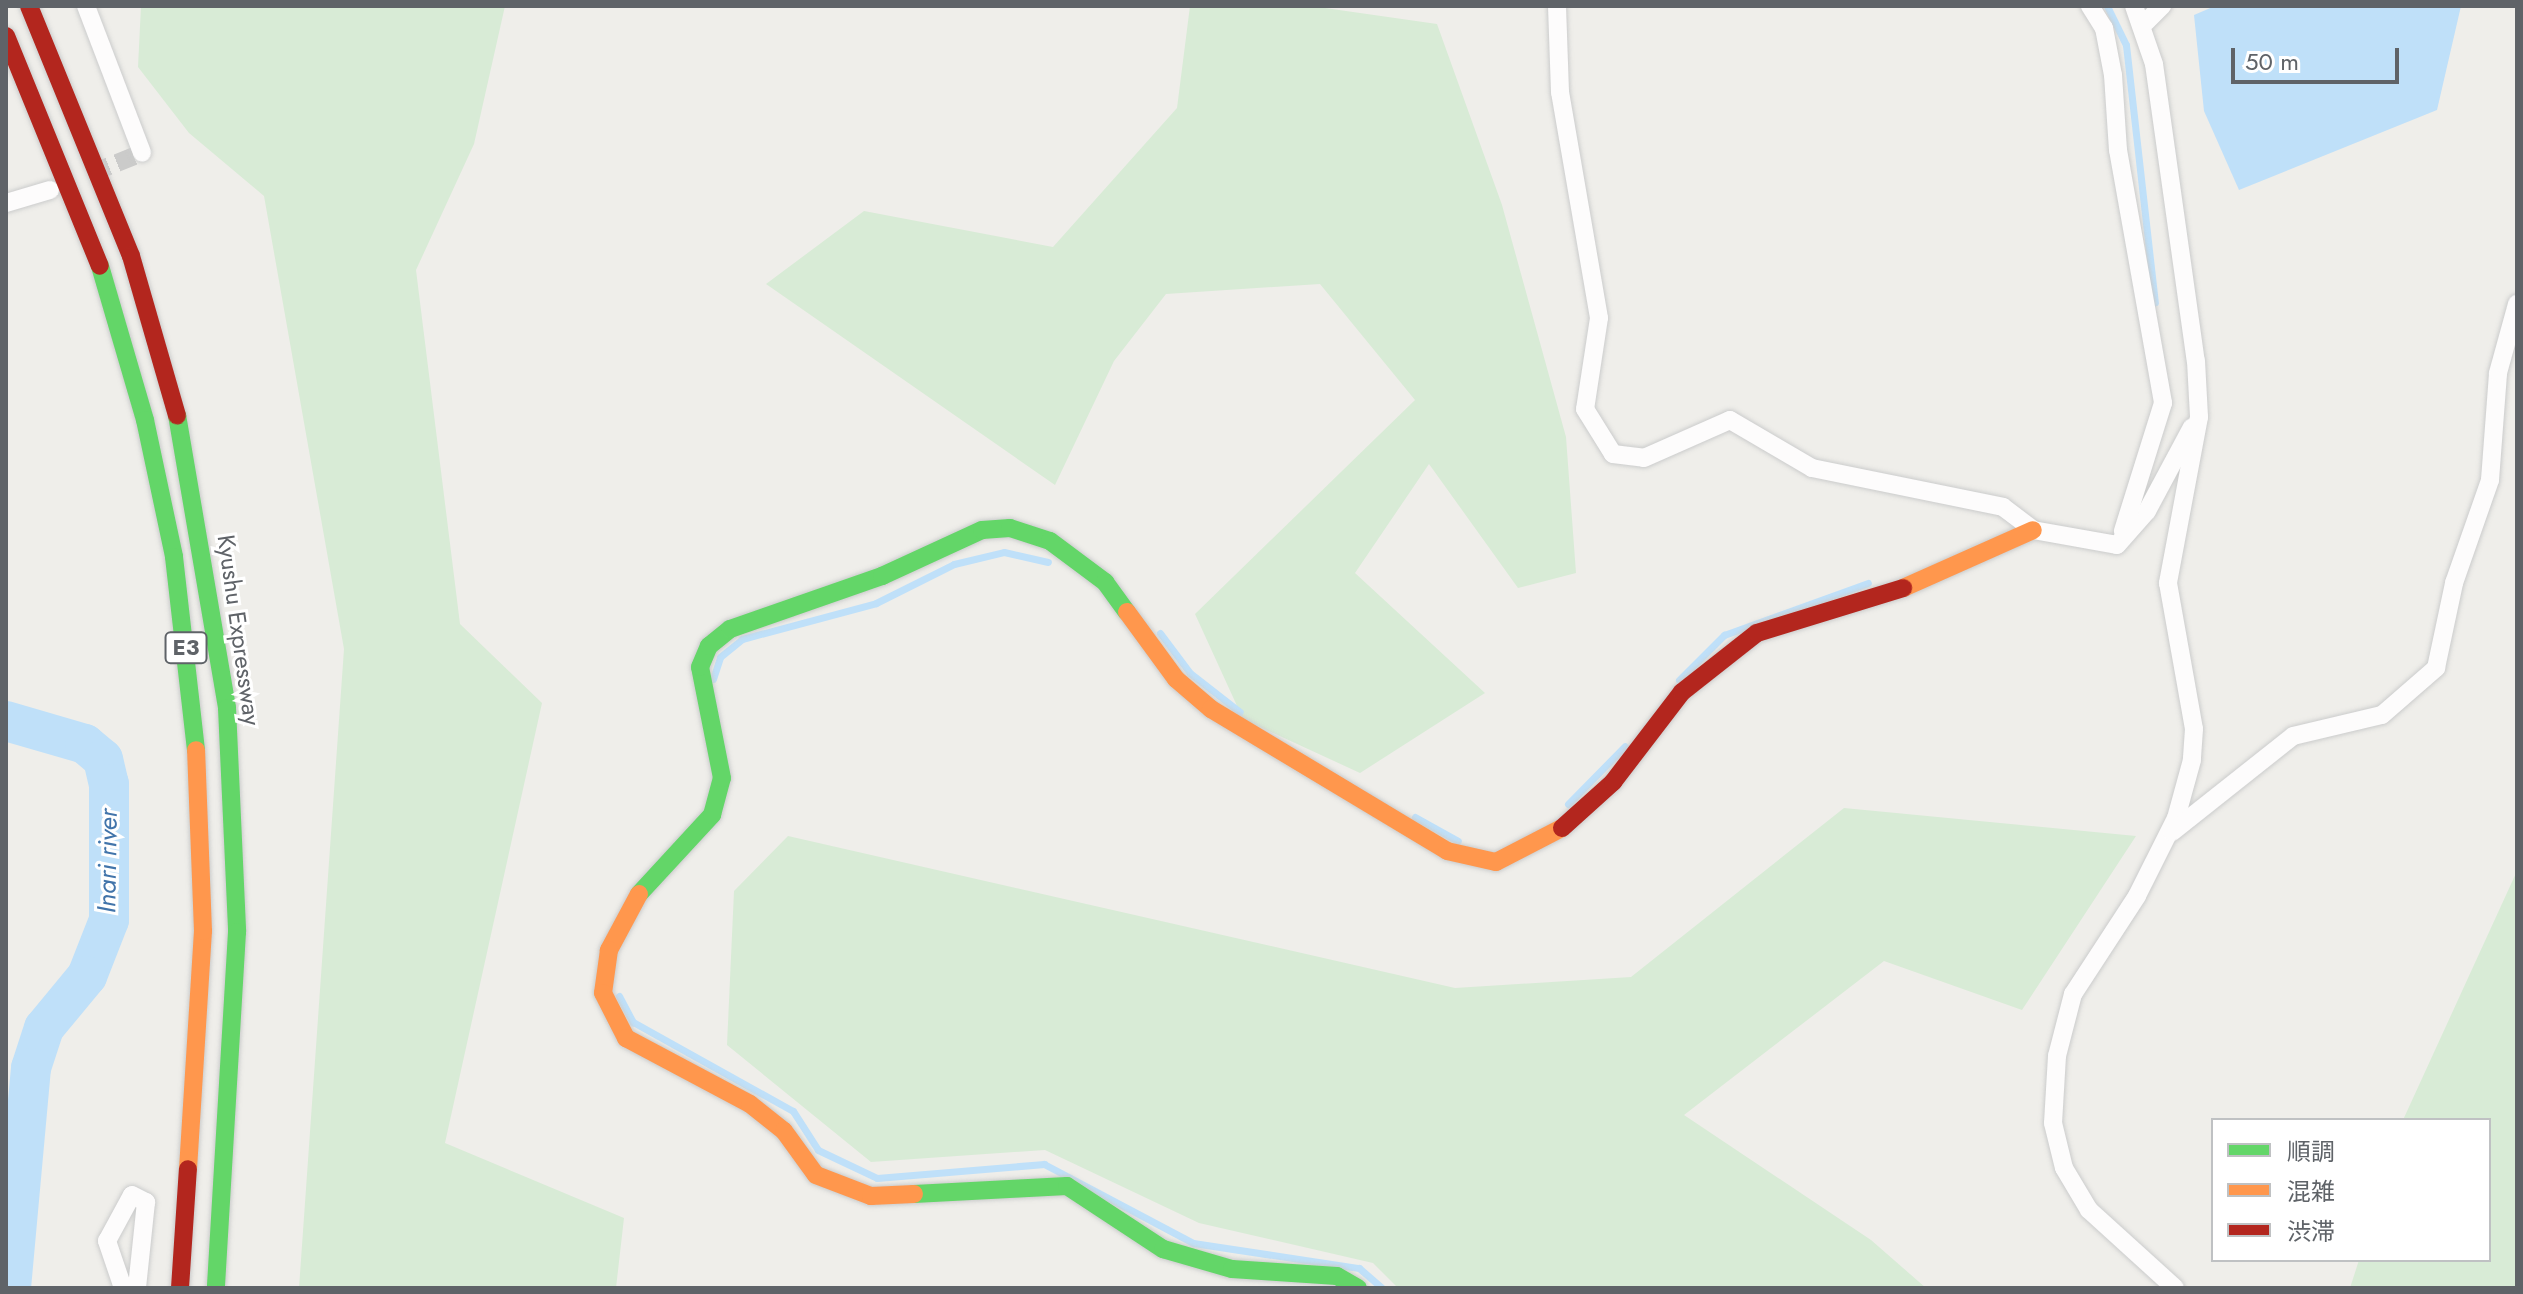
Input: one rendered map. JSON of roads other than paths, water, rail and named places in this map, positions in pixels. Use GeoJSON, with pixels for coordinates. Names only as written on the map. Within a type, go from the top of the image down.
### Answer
{"type":"FeatureCollection","features":[{"type":"Feature","properties":{"kind":"main road","name":"Kyushu Expressway"},"geometry":{"type":"LineString","coordinates":[[29,6],[131,256],[176,409],[206,551],[227,708],[237,917],[216,1288]]}},
{"type":"Feature","properties":{"kind":"main road","name":"E3"},"geometry":{"type":"LineString","coordinates":[[6,36],[101,269],[174,557],[194,713],[203,931],[180,1288]]}},
{"type":"Feature","properties":{"kind":"main road"},"geometry":{"type":"LineString","coordinates":[[1358,1288],[1337,1276],[1232,1269],[1163,1249],[1067,1186],[871,1196],[816,1175],[784,1131],[750,1104],[626,1038],[603,993],[609,950],[626,908],[712,815],[722,778],[700,667],[709,646],[730,629],[882,576],[982,530],[1010,528],[1050,541],[1105,582],[1176,679],[1211,709],[1447,851],[1496,862],[1565,827],[1613,782],[1682,692],[1757,633],[1916,584],[2033,530]]}},
{"type":"Feature","properties":{"kind":"street"},"geometry":{"type":"LineString","coordinates":[[86,6],[142,153]]}},
{"type":"Feature","properties":{"kind":"street"},"geometry":{"type":"LineString","coordinates":[[1557,6],[1560,92],[1599,318],[1585,409],[1613,454],[1644,458],[1730,420],[1812,468],[2003,507],[2033,530],[2117,545]]}},
{"type":"Feature","properties":{"kind":"street"},"geometry":{"type":"LineString","coordinates":[[2090,6],[2104,28],[2113,75],[2118,150],[2163,403],[2146,474],[2117,545]]}},
{"type":"Feature","properties":{"kind":"street"},"geometry":{"type":"LineString","coordinates":[[2134,6],[2146,22],[2199,417],[2168,583],[2194,729],[2192,760],[2168,835],[2073,994],[2057,1056],[2053,1123],[2064,1168],[2089,1210],[2175,1288]]}},
{"type":"Feature","properties":{"kind":"street"},"geometry":{"type":"LineString","coordinates":[[2146,22],[2162,6]]}},
{"type":"Feature","properties":{"kind":"street"},"geometry":{"type":"LineString","coordinates":[[6,203],[50,190]]}},
{"type":"Feature","properties":{"kind":"street"},"geometry":{"type":"LineString","coordinates":[[2168,835],[2293,736],[2382,715],[2436,668],[2454,583],[2490,480],[2498,373],[2517,304]]}},
{"type":"Feature","properties":{"kind":"street"},"geometry":{"type":"LineString","coordinates":[[2117,545],[2147,511],[2199,417]]}},
{"type":"Feature","properties":{"kind":"street"},"geometry":{"type":"LineString","coordinates":[[123,1288],[107,1241],[132,1195],[146,1202],[137,1288]]}},
{"type":"Feature","properties":{"kind":"water"},"geometry":{"type":"Polygon","coordinates":[[[2215,6],[2461,6],[2437,110],[2239,190],[2204,111],[2194,15],[2215,6]]]}},
{"type":"Feature","properties":{"kind":"waterway"},"geometry":{"type":"LineString","coordinates":[[2107,6],[2126,45],[2155,302]]}},
{"type":"Feature","properties":{"kind":"waterway"},"geometry":{"type":"LineString","coordinates":[[713,679],[720,657],[742,639],[876,603],[954,564],[1004,552],[1048,562]]}},
{"type":"Feature","properties":{"kind":"waterway"},"geometry":{"type":"LineString","coordinates":[[1679,680],[1724,635],[1868,583]]}},
{"type":"Feature","properties":{"kind":"waterway"},"geometry":{"type":"LineString","coordinates":[[1160,633],[1190,673],[1240,712]]}},
{"type":"Feature","properties":{"kind":"waterway","name":"Inari river"},"geometry":{"type":"LineString","coordinates":[[6,721],[85,744],[103,759],[109,784],[109,920],[87,976],[44,1028],[31,1068],[11,1288]]}},
{"type":"Feature","properties":{"kind":"waterway"},"geometry":{"type":"LineString","coordinates":[[1568,804],[1625,746]]}},
{"type":"Feature","properties":{"kind":"waterway"},"geometry":{"type":"LineString","coordinates":[[1415,817],[1458,841]]}},
{"type":"Feature","properties":{"kind":"waterway"},"geometry":{"type":"LineString","coordinates":[[619,996],[633,1022],[793,1111],[818,1150],[877,1178],[1044,1164],[1193,1243],[1359,1268],[1382,1288]]}},
{"type":"Feature","properties":{"kind":"tunnel"},"geometry":{"type":"LineString","coordinates":[[92,173],[142,153]]}}]}
